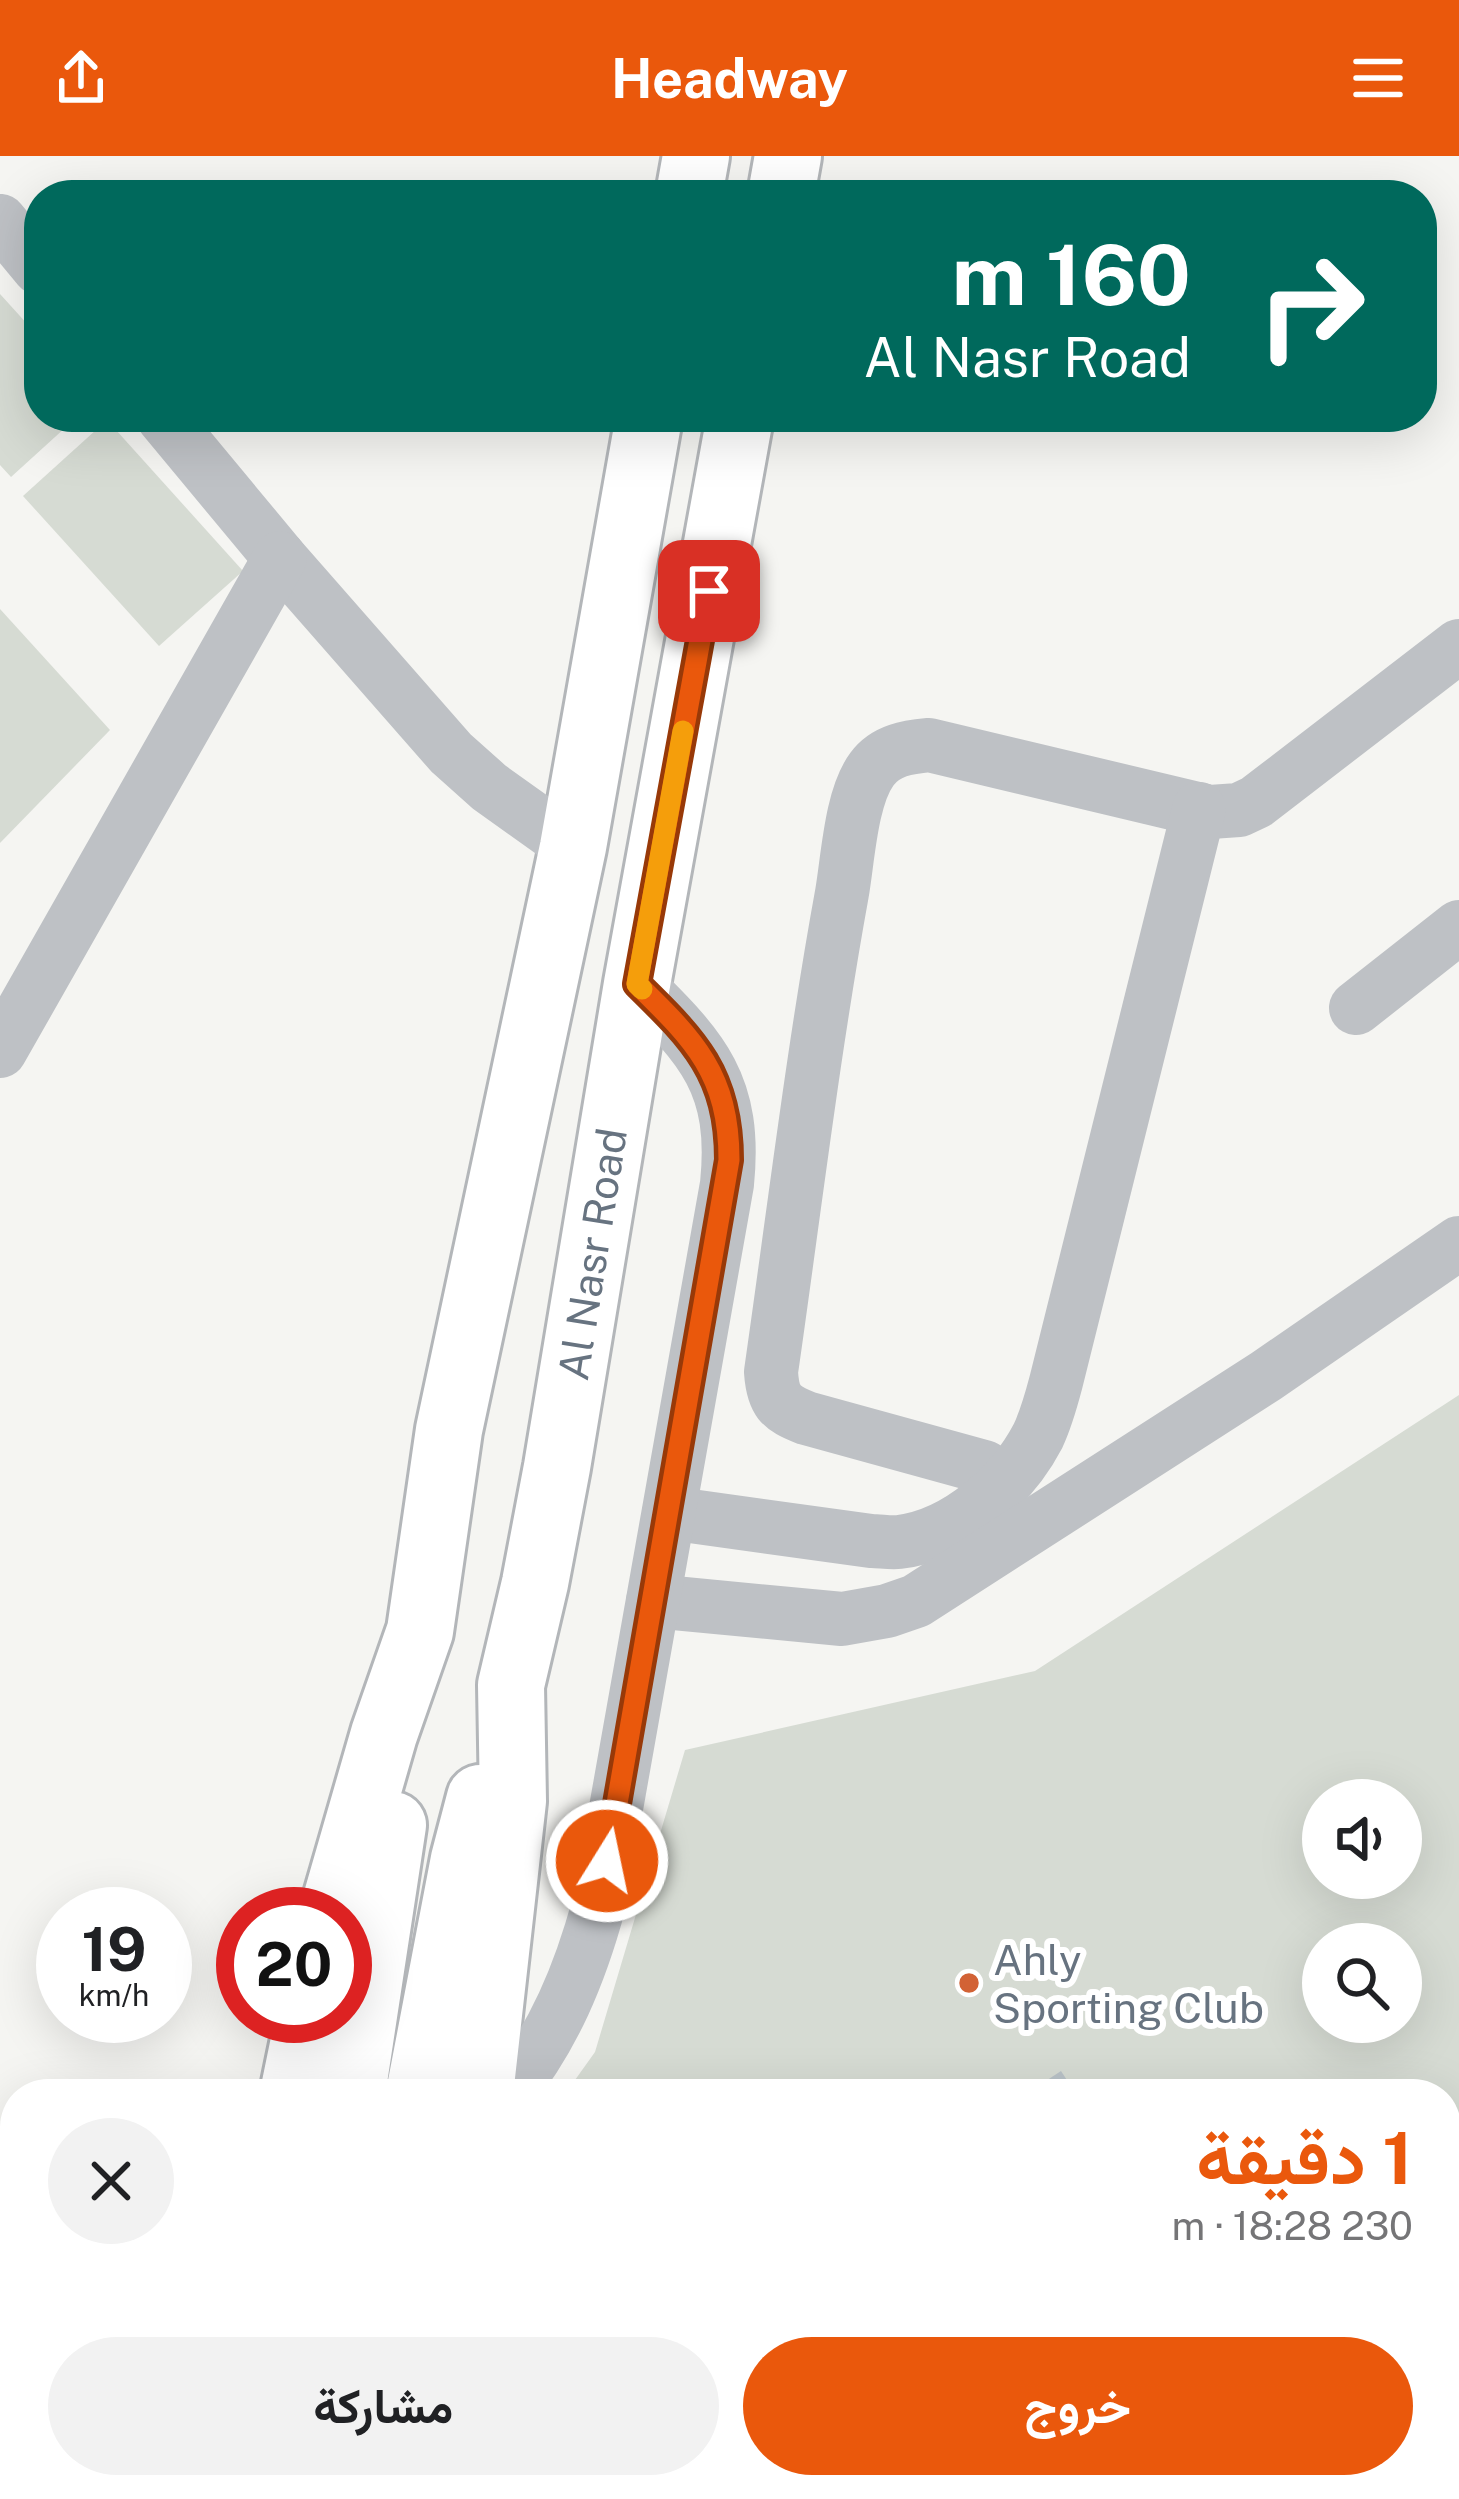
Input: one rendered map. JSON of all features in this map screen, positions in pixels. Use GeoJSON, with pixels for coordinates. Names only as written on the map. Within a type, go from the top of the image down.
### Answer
{"type":"FeatureCollection","features":[{"type":"Feature","properties":{"kind":"highway"},"geometry":{"type":"LineString","coordinates":[[354,2079],[449,1430],[573,847],[647,432]]}},
{"type":"Feature","properties":{"kind":"highway","name":"Al Nasr Road"},"geometry":{"type":"LineString","coordinates":[[482,2079],[512,1801],[511,1684],[557,1467],[637,984],[737,432]]}},
{"type":"Feature","properties":{"kind":"highway"},"geometry":{"type":"LineString","coordinates":[[340,1887],[377,1755],[420,1631]]}},
{"type":"Feature","properties":{"kind":"highway"},"geometry":{"type":"LineString","coordinates":[[421,2079],[464,1859],[511,1684]]}},
{"type":"Feature","properties":{"kind":"highway"},"geometry":{"type":"LineString","coordinates":[[296,2079],[303,2043]]}},
{"type":"Feature","properties":{"kind":"lane"},"geometry":{"type":"LineString","coordinates":[[0,221],[24,250]]}},
{"type":"Feature","properties":{"kind":"lane"},"geometry":{"type":"LineString","coordinates":[[175,432],[451,753],[489,787],[573,847]]}},
{"type":"Feature","properties":{"kind":"lane"},"geometry":{"type":"LineString","coordinates":[[0,1051],[280,558]]}},
{"type":"Feature","properties":{"kind":"lane"},"geometry":{"type":"LineString","coordinates":[[1000,1486],[984,1466],[806,1418],[780,1404],[772,1391],[791,1219],[836,926],[860,796],[872,768],[886,755],[929,746],[1198,809],[1240,809],[1256,802],[1459,646]]}},
{"type":"Feature","properties":{"kind":"lane"},"geometry":{"type":"LineString","coordinates":[[669,1513],[898,1542],[927,1535],[978,1506],[1036,1440],[1082,1287],[1198,809]]}},
{"type":"Feature","properties":{"kind":"lane"},"geometry":{"type":"LineString","coordinates":[[1356,1008],[1459,927]]}},
{"type":"Feature","properties":{"kind":"lane"},"geometry":{"type":"LineString","coordinates":[[519,2079],[568,1999],[599,1904],[727,1184],[729,1137],[718,1086],[688,1035],[637,984]]}},
{"type":"Feature","properties":{"kind":"lane"},"geometry":{"type":"LineString","coordinates":[[653,1601],[842,1619],[887,1612],[916,1600],[1267,1376],[1459,1243]]}},
{"type":"Feature","properties":{"kind":"shaded area"},"geometry":{"type":"Polygon","coordinates":[[[0,294],[24,320],[24,432],[60,432],[11,477],[0,465],[0,294]]]}},
{"type":"Feature","properties":{"kind":"shaded area"},"geometry":{"type":"Polygon","coordinates":[[[94,432],[118,432],[243,571],[159,646],[23,496],[94,432]]]}},
{"type":"Feature","properties":{"kind":"shaded area"},"geometry":{"type":"Polygon","coordinates":[[[0,609],[110,730],[0,843],[0,609]]]}},
{"type":"Feature","properties":{"kind":"shaded area","name":"Ahly Sporting Club"},"geometry":{"type":"Polygon","coordinates":[[[1459,1395],[1459,2079],[576,2079],[595,2052],[685,1750],[1035,1671],[1459,1395]]]}},
{"type":"Feature","properties":{"kind":"slow traffic"},"geometry":{"type":"LineString","coordinates":[[642,989],[637,984],[683,731]]}},
{"type":"Feature","properties":{"kind":"place","name":"Ahly Sporting Club"},"geometry":{"type":"Point","coordinates":[969,1983]}},
{"type":"Feature","properties":{"kind":"route"},"geometry":{"type":"LineString","coordinates":[[607,1861],[729,1160],[726,1114],[705,1059],[637,984],[709,591]]}}]}
